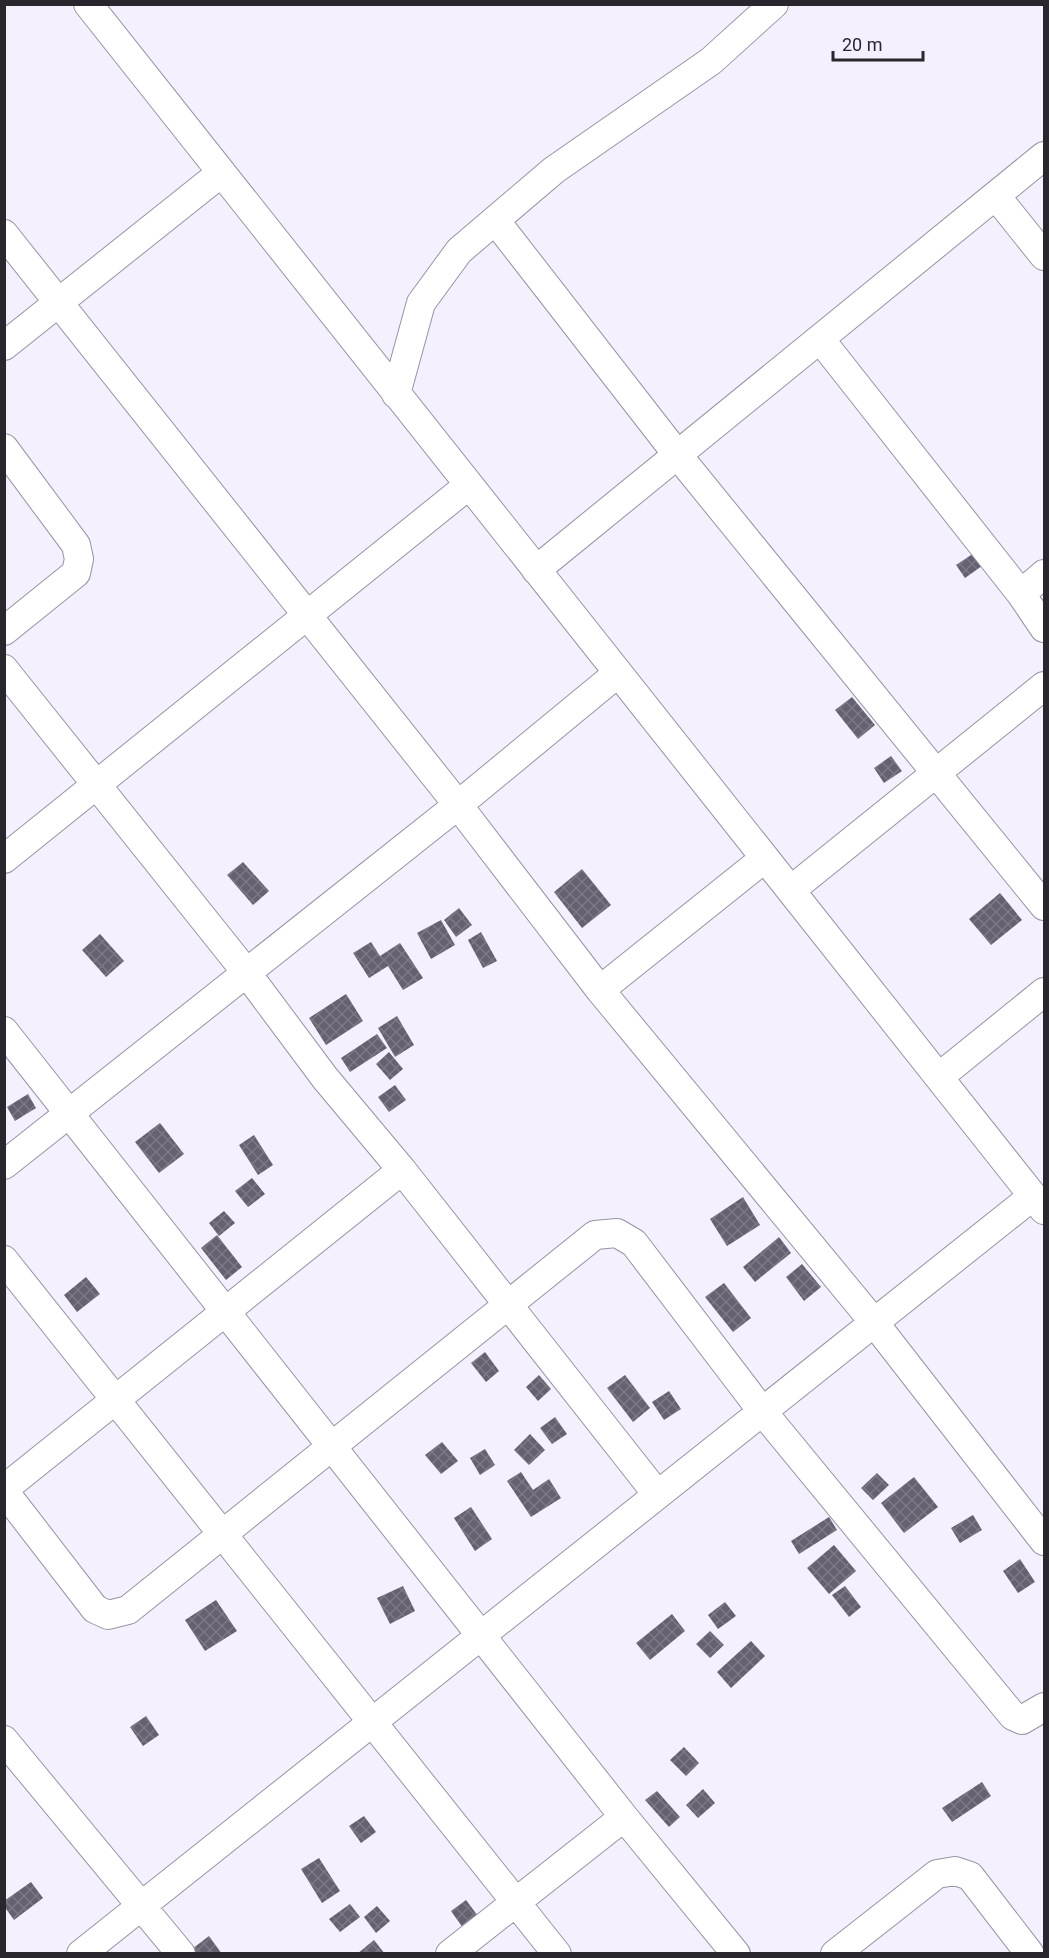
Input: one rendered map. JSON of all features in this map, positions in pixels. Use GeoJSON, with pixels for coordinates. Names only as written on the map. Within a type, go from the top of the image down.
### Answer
{"type":"FeatureCollection","features":[{"type":"Feature","properties":{"kind":"street"},"geometry":{"type":"LineString","coordinates":[[81,1953],[873,1320],[1039,1203],[88,4]]}},
{"type":"Feature","properties":{"kind":"street"},"geometry":{"type":"LineString","coordinates":[[396,394],[421,303],[459,251],[554,170],[711,61],[774,4]]}},
{"type":"Feature","properties":{"kind":"street"},"geometry":{"type":"LineString","coordinates":[[536,570],[676,453],[1044,156]]}},
{"type":"Feature","properties":{"kind":"street"},"geometry":{"type":"LineString","coordinates":[[4,346],[221,173]]}},
{"type":"Feature","properties":{"kind":"street"},"geometry":{"type":"LineString","coordinates":[[996,195],[1044,256]]}},
{"type":"Feature","properties":{"kind":"street"},"geometry":{"type":"LineString","coordinates":[[495,220],[676,453],[1044,906]]}},
{"type":"Feature","properties":{"kind":"street"},"geometry":{"type":"LineString","coordinates":[[4,234],[458,806],[600,990],[873,1320],[1044,1541]]}},
{"type":"Feature","properties":{"kind":"street"},"geometry":{"type":"LineString","coordinates":[[820,339],[1021,594],[1044,628]]}},
{"type":"Feature","properties":{"kind":"street"},"geometry":{"type":"LineString","coordinates":[[4,448],[76,545],[79,559],[76,573],[4,631]]}},
{"type":"Feature","properties":{"kind":"street"},"geometry":{"type":"LineString","coordinates":[[4,859],[469,485]]}},
{"type":"Feature","properties":{"kind":"street"},"geometry":{"type":"LineString","coordinates":[[1021,594],[1044,574]]}},
{"type":"Feature","properties":{"kind":"street"},"geometry":{"type":"LineString","coordinates":[[4,669],[246,972],[324,1078],[402,1170],[657,1494]]}},
{"type":"Feature","properties":{"kind":"street"},"geometry":{"type":"LineString","coordinates":[[4,1165],[458,806],[618,674]]}},
{"type":"Feature","properties":{"kind":"street"},"geometry":{"type":"LineString","coordinates":[[790,890],[1044,686]]}},
{"type":"Feature","properties":{"kind":"street"},"geometry":{"type":"LineString","coordinates":[[600,990],[765,858]]}},
{"type":"Feature","properties":{"kind":"street"},"geometry":{"type":"LineString","coordinates":[[939,1077],[1044,993]]}},
{"type":"Feature","properties":{"kind":"street"},"geometry":{"type":"LineString","coordinates":[[4,1031],[482,1634],[624,1817],[736,1953]]}},
{"type":"Feature","properties":{"kind":"street"},"geometry":{"type":"LineString","coordinates":[[402,1170],[4,1490],[95,1609],[108,1615],[128,1610],[595,1234],[617,1233],[634,1243],[762,1411],[1013,1716],[1022,1720],[1044,1707]]}},
{"type":"Feature","properties":{"kind":"street"},"geometry":{"type":"LineString","coordinates":[[4,1260],[557,1953]]}},
{"type":"Feature","properties":{"kind":"street"},"geometry":{"type":"LineString","coordinates":[[4,1740],[181,1953]]}},
{"type":"Feature","properties":{"kind":"street"},"geometry":{"type":"LineString","coordinates":[[450,1953],[624,1817]]}},
{"type":"Feature","properties":{"kind":"street"},"geometry":{"type":"LineString","coordinates":[[835,1953],[937,1874],[955,1870],[970,1876],[1029,1953]]}},
{"type":"Feature","properties":{"kind":"building"},"geometry":{"type":"Polygon","coordinates":[[[974,553],[982,566],[965,578],[956,565],[974,553]]]}},
{"type":"Feature","properties":{"kind":"building"},"geometry":{"type":"Polygon","coordinates":[[[852,697],[875,725],[858,739],[835,710],[852,697]]]}},
{"type":"Feature","properties":{"kind":"building"},"geometry":{"type":"Polygon","coordinates":[[[891,756],[902,771],[884,783],[874,768],[891,756]]]}},
{"type":"Feature","properties":{"kind":"building"},"geometry":{"type":"Polygon","coordinates":[[[243,862],[269,891],[253,905],[227,875],[243,862]]]}},
{"type":"Feature","properties":{"kind":"building"},"geometry":{"type":"Polygon","coordinates":[[[582,869],[611,905],[582,928],[554,892],[582,869]]]}},
{"type":"Feature","properties":{"kind":"building"},"geometry":{"type":"Polygon","coordinates":[[[1000,893],[1022,920],[991,945],[969,919],[1000,893]]]}},
{"type":"Feature","properties":{"kind":"building"},"geometry":{"type":"Polygon","coordinates":[[[459,908],[472,925],[456,937],[444,920],[459,908]]]}},
{"type":"Feature","properties":{"kind":"building"},"geometry":{"type":"Polygon","coordinates":[[[441,920],[455,945],[431,959],[417,933],[441,920]]]}},
{"type":"Feature","properties":{"kind":"building"},"geometry":{"type":"Polygon","coordinates":[[[481,932],[497,961],[483,968],[468,940],[481,932]]]}},
{"type":"Feature","properties":{"kind":"building"},"geometry":{"type":"Polygon","coordinates":[[[100,934],[124,961],[106,977],[82,950],[100,934]]]}},
{"type":"Feature","properties":{"kind":"building"},"geometry":{"type":"Polygon","coordinates":[[[371,942],[380,956],[400,943],[423,978],[403,990],[388,966],[369,978],[353,953],[371,942]]]}},
{"type":"Feature","properties":{"kind":"building"},"geometry":{"type":"Polygon","coordinates":[[[346,994],[363,1021],[326,1045],[309,1018],[346,994]]]}},
{"type":"Feature","properties":{"kind":"building"},"geometry":{"type":"Polygon","coordinates":[[[397,1016],[414,1045],[395,1057],[378,1028],[397,1016]]]}},
{"type":"Feature","properties":{"kind":"building"},"geometry":{"type":"Polygon","coordinates":[[[377,1034],[387,1048],[350,1072],[341,1058],[377,1034]]]}},
{"type":"Feature","properties":{"kind":"building"},"geometry":{"type":"Polygon","coordinates":[[[389,1052],[403,1069],[390,1080],[376,1064],[389,1052]]]}},
{"type":"Feature","properties":{"kind":"building"},"geometry":{"type":"Polygon","coordinates":[[[395,1085],[406,1100],[389,1112],[378,1097],[395,1085]]]}},
{"type":"Feature","properties":{"kind":"building"},"geometry":{"type":"Polygon","coordinates":[[[28,1094],[36,1108],[15,1121],[7,1107],[28,1094]]]}},
{"type":"Feature","properties":{"kind":"building"},"geometry":{"type":"Polygon","coordinates":[[[160,1123],[184,1154],[159,1173],[135,1142],[160,1123]]]}},
{"type":"Feature","properties":{"kind":"building"},"geometry":{"type":"Polygon","coordinates":[[[254,1135],[273,1165],[258,1175],[239,1145],[254,1135]]]}},
{"type":"Feature","properties":{"kind":"building"},"geometry":{"type":"Polygon","coordinates":[[[252,1178],[265,1194],[248,1207],[235,1191],[252,1178]]]}},
{"type":"Feature","properties":{"kind":"building"},"geometry":{"type":"Polygon","coordinates":[[[743,1197],[760,1225],[727,1246],[710,1219],[743,1197]]]}},
{"type":"Feature","properties":{"kind":"building"},"geometry":{"type":"Polygon","coordinates":[[[224,1211],[235,1223],[219,1236],[209,1223],[224,1211]]]}},
{"type":"Feature","properties":{"kind":"building"},"geometry":{"type":"Polygon","coordinates":[[[217,1235],[242,1267],[226,1280],[201,1248],[217,1235]]]}},
{"type":"Feature","properties":{"kind":"building"},"geometry":{"type":"Polygon","coordinates":[[[779,1237],[791,1253],[755,1282],[743,1267],[779,1237]]]}},
{"type":"Feature","properties":{"kind":"building"},"geometry":{"type":"Polygon","coordinates":[[[802,1264],[821,1287],[804,1301],[786,1277],[802,1264]]]}},
{"type":"Feature","properties":{"kind":"building"},"geometry":{"type":"Polygon","coordinates":[[[86,1277],[100,1294],[77,1312],[64,1295],[86,1277]]]}},
{"type":"Feature","properties":{"kind":"building"},"geometry":{"type":"Polygon","coordinates":[[[724,1283],[751,1318],[733,1332],[705,1297],[724,1283]]]}},
{"type":"Feature","properties":{"kind":"building"},"geometry":{"type":"Polygon","coordinates":[[[485,1352],[499,1371],[486,1382],[471,1363],[485,1352]]]}},
{"type":"Feature","properties":{"kind":"building"},"geometry":{"type":"Polygon","coordinates":[[[539,1375],[551,1389],[538,1401],[526,1387],[539,1375]]]}},
{"type":"Feature","properties":{"kind":"building"},"geometry":{"type":"Polygon","coordinates":[[[625,1375],[650,1408],[633,1422],[607,1388],[625,1375]]]}},
{"type":"Feature","properties":{"kind":"building"},"geometry":{"type":"Polygon","coordinates":[[[669,1391],[681,1409],[664,1420],[652,1402],[669,1391]]]}},
{"type":"Feature","properties":{"kind":"building"},"geometry":{"type":"Polygon","coordinates":[[[555,1417],[567,1434],[552,1444],[540,1428],[555,1417]]]}},
{"type":"Feature","properties":{"kind":"building"},"geometry":{"type":"Polygon","coordinates":[[[530,1434],[545,1450],[529,1465],[514,1450],[530,1434]]]}},
{"type":"Feature","properties":{"kind":"building"},"geometry":{"type":"Polygon","coordinates":[[[442,1442],[458,1461],[441,1474],[425,1455],[442,1442]]]}},
{"type":"Feature","properties":{"kind":"building"},"geometry":{"type":"Polygon","coordinates":[[[485,1449],[495,1465],[480,1475],[470,1458],[485,1449]]]}},
{"type":"Feature","properties":{"kind":"building"},"geometry":{"type":"Polygon","coordinates":[[[521,1472],[533,1490],[549,1479],[561,1498],[531,1517],[507,1481],[521,1472]]]}},
{"type":"Feature","properties":{"kind":"building"},"geometry":{"type":"Polygon","coordinates":[[[877,1473],[889,1485],[873,1500],[861,1488],[877,1473]]]}},
{"type":"Feature","properties":{"kind":"building"},"geometry":{"type":"Polygon","coordinates":[[[914,1477],[938,1507],[904,1533],[881,1503],[914,1477]]]}},
{"type":"Feature","properties":{"kind":"building"},"geometry":{"type":"Polygon","coordinates":[[[471,1507],[492,1539],[475,1551],[454,1518],[471,1507]]]}},
{"type":"Feature","properties":{"kind":"building"},"geometry":{"type":"Polygon","coordinates":[[[973,1515],[982,1530],[960,1543],[951,1528],[973,1515]]]}},
{"type":"Feature","properties":{"kind":"building"},"geometry":{"type":"Polygon","coordinates":[[[829,1517],[837,1530],[799,1554],[791,1541],[829,1517]]]}},
{"type":"Feature","properties":{"kind":"building"},"geometry":{"type":"Polygon","coordinates":[[[834,1545],[856,1571],[829,1594],[807,1568],[834,1545]]]}},
{"type":"Feature","properties":{"kind":"building"},"geometry":{"type":"Polygon","coordinates":[[[1020,1559],[1035,1582],[1018,1593],[1003,1571],[1020,1559]]]}},
{"type":"Feature","properties":{"kind":"building"},"geometry":{"type":"Polygon","coordinates":[[[403,1586],[415,1611],[390,1624],[377,1598],[403,1586]]]}},
{"type":"Feature","properties":{"kind":"building"},"geometry":{"type":"Polygon","coordinates":[[[845,1586],[861,1607],[849,1617],[832,1595],[845,1586]]]}},
{"type":"Feature","properties":{"kind":"building"},"geometry":{"type":"Polygon","coordinates":[[[216,1600],[237,1631],[205,1651],[185,1620],[216,1600]]]}},
{"type":"Feature","properties":{"kind":"building"},"geometry":{"type":"Polygon","coordinates":[[[725,1602],[736,1616],[718,1629],[708,1615],[725,1602]]]}},
{"type":"Feature","properties":{"kind":"building"},"geometry":{"type":"Polygon","coordinates":[[[672,1614],[685,1631],[650,1660],[636,1643],[672,1614]]]}},
{"type":"Feature","properties":{"kind":"building"},"geometry":{"type":"Polygon","coordinates":[[[710,1631],[724,1645],[710,1658],[696,1644],[710,1631]]]}},
{"type":"Feature","properties":{"kind":"building"},"geometry":{"type":"Polygon","coordinates":[[[751,1641],[765,1656],[731,1688],[717,1672],[751,1641]]]}},
{"type":"Feature","properties":{"kind":"building"},"geometry":{"type":"Polygon","coordinates":[[[146,1716],[159,1735],[143,1746],[130,1727],[146,1716]]]}},
{"type":"Feature","properties":{"kind":"building"},"geometry":{"type":"Polygon","coordinates":[[[684,1747],[699,1763],[686,1776],[670,1760],[684,1747]]]}},
{"type":"Feature","properties":{"kind":"building"},"geometry":{"type":"Polygon","coordinates":[[[982,1782],[991,1796],[952,1822],[942,1808],[982,1782]]]}},
{"type":"Feature","properties":{"kind":"building"},"geometry":{"type":"Polygon","coordinates":[[[703,1789],[715,1803],[698,1818],[686,1805],[703,1789]]]}},
{"type":"Feature","properties":{"kind":"building"},"geometry":{"type":"Polygon","coordinates":[[[657,1791],[680,1817],[669,1827],[645,1800],[657,1791]]]}},
{"type":"Feature","properties":{"kind":"building"},"geometry":{"type":"Polygon","coordinates":[[[364,1816],[376,1832],[361,1843],[349,1826],[364,1816]]]}},
{"type":"Feature","properties":{"kind":"building"},"geometry":{"type":"Polygon","coordinates":[[[319,1858],[340,1891],[322,1903],[301,1869],[319,1858]]]}},
{"type":"Feature","properties":{"kind":"building"},"geometry":{"type":"Polygon","coordinates":[[[31,1882],[43,1898],[14,1920],[4,1906],[4,1901],[31,1882]]]}},
{"type":"Feature","properties":{"kind":"building"},"geometry":{"type":"Polygon","coordinates":[[[466,1900],[478,1916],[463,1928],[451,1911],[466,1900]]]}},
{"type":"Feature","properties":{"kind":"building"},"geometry":{"type":"Polygon","coordinates":[[[350,1904],[360,1917],[340,1932],[329,1919],[350,1904]]]}},
{"type":"Feature","properties":{"kind":"building"},"geometry":{"type":"Polygon","coordinates":[[[377,1906],[390,1921],[376,1933],[364,1917],[377,1906]]]}},
{"type":"Feature","properties":{"kind":"building"},"geometry":{"type":"Polygon","coordinates":[[[209,1936],[222,1954],[195,1954],[192,1949],[209,1936]]]}},
{"type":"Feature","properties":{"kind":"building"},"geometry":{"type":"Polygon","coordinates":[[[374,1940],[385,1954],[357,1954],[374,1940]]]}}]}
